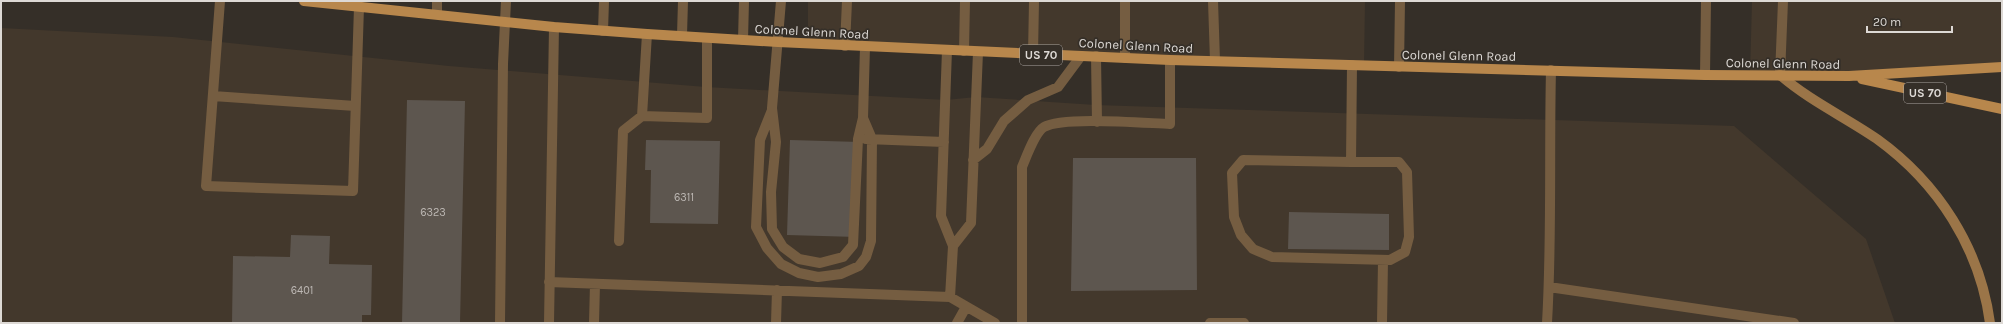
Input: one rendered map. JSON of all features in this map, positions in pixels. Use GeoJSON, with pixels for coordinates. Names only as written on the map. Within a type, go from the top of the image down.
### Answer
{"type":"FeatureCollection","features":[{"type":"Feature","properties":{"kind":"main road","name":"Colonel Glenn Road"},"geometry":{"type":"LineString","coordinates":[[304,1],[554,27],[647,34],[865,47],[1170,60],[1780,76],[1848,76],[2002,67]]}},
{"type":"Feature","properties":{"kind":"main road"},"geometry":{"type":"LineString","coordinates":[[1780,76],[1800,92],[1876,139],[1900,157],[1928,184],[1961,232],[1980,280],[1990,323]]}},
{"type":"Feature","properties":{"kind":"main road","name":"Colonel Glenn Road"},"geometry":{"type":"LineString","coordinates":[[1848,76],[2002,109]]}},
{"type":"Feature","properties":{"kind":"lane"},"geometry":{"type":"LineString","coordinates":[[220,1],[206,186],[353,191],[359,7]]}},
{"type":"Feature","properties":{"kind":"lane"},"geometry":{"type":"LineString","coordinates":[[436,14],[437,1]]}},
{"type":"Feature","properties":{"kind":"lane"},"geometry":{"type":"LineString","coordinates":[[500,323],[506,1]]}},
{"type":"Feature","properties":{"kind":"lane"},"geometry":{"type":"LineString","coordinates":[[603,31],[604,1]]}},
{"type":"Feature","properties":{"kind":"lane"},"geometry":{"type":"LineString","coordinates":[[682,35],[683,1]]}},
{"type":"Feature","properties":{"kind":"lane"},"geometry":{"type":"LineString","coordinates":[[743,40],[744,1]]}},
{"type":"Feature","properties":{"kind":"lane"},"geometry":{"type":"LineString","coordinates":[[781,1],[772,108],[776,142],[770,192],[772,229],[783,247],[799,259],[820,263],[843,258],[854,245],[858,139],[863,118],[865,47]]}},
{"type":"Feature","properties":{"kind":"lane"},"geometry":{"type":"LineString","coordinates":[[845,46],[847,1]]}},
{"type":"Feature","properties":{"kind":"lane"},"geometry":{"type":"LineString","coordinates":[[964,51],[965,1]]}},
{"type":"Feature","properties":{"kind":"lane"},"geometry":{"type":"LineString","coordinates":[[1032,54],[1034,1]]}},
{"type":"Feature","properties":{"kind":"lane"},"geometry":{"type":"LineString","coordinates":[[1125,1],[1125,58]]}},
{"type":"Feature","properties":{"kind":"lane"},"geometry":{"type":"LineString","coordinates":[[1213,1],[1215,61]]}},
{"type":"Feature","properties":{"kind":"lane"},"geometry":{"type":"LineString","coordinates":[[1399,66],[1400,1]]}},
{"type":"Feature","properties":{"kind":"lane"},"geometry":{"type":"LineString","coordinates":[[1705,74],[1706,1]]}},
{"type":"Feature","properties":{"kind":"lane"},"geometry":{"type":"LineString","coordinates":[[1780,76],[1783,1]]}},
{"type":"Feature","properties":{"kind":"lane"},"geometry":{"type":"LineString","coordinates":[[549,323],[554,27]]}},
{"type":"Feature","properties":{"kind":"lane"},"geometry":{"type":"LineString","coordinates":[[642,116],[647,34]]}},
{"type":"Feature","properties":{"kind":"lane"},"geometry":{"type":"LineString","coordinates":[[619,240],[623,131],[642,116],[708,118],[708,38]]}},
{"type":"Feature","properties":{"kind":"lane"},"geometry":{"type":"LineString","coordinates":[[946,50],[941,216],[953,246],[950,297]]}},
{"type":"Feature","properties":{"kind":"lane"},"geometry":{"type":"LineString","coordinates":[[953,246],[971,223],[978,52]]}},
{"type":"Feature","properties":{"kind":"lane"},"geometry":{"type":"LineString","coordinates":[[973,160],[987,149],[1004,121],[1028,100],[1058,87],[1081,56]]}},
{"type":"Feature","properties":{"kind":"lane"},"geometry":{"type":"LineString","coordinates":[[1096,56],[1097,122]]}},
{"type":"Feature","properties":{"kind":"lane"},"geometry":{"type":"LineString","coordinates":[[1022,323],[1022,167],[1030,148],[1043,127],[1060,121],[1170,124],[1170,60]]}},
{"type":"Feature","properties":{"kind":"lane"},"geometry":{"type":"LineString","coordinates":[[1351,162],[1352,65]]}},
{"type":"Feature","properties":{"kind":"lane"},"geometry":{"type":"LineString","coordinates":[[1547,323],[1549,287],[1550,120],[1552,70]]}},
{"type":"Feature","properties":{"kind":"lane"},"geometry":{"type":"LineString","coordinates":[[213,96],[355,106]]}},
{"type":"Feature","properties":{"kind":"lane"},"geometry":{"type":"LineString","coordinates":[[772,108],[760,140],[756,227],[767,248],[781,264],[799,273],[818,277],[841,274],[858,266],[866,256],[871,241],[872,139],[863,118]]}},
{"type":"Feature","properties":{"kind":"lane"},"geometry":{"type":"LineString","coordinates":[[858,139],[944,142]]}},
{"type":"Feature","properties":{"kind":"lane"},"geometry":{"type":"LineString","coordinates":[[1243,160],[1351,162],[1399,162],[1407,172],[1409,237],[1405,252],[1390,260],[1272,257],[1253,248],[1241,235],[1234,217],[1232,173],[1243,160]]}},
{"type":"Feature","properties":{"kind":"lane"},"geometry":{"type":"LineString","coordinates":[[1382,260],[1382,323]]}},
{"type":"Feature","properties":{"kind":"lane"},"geometry":{"type":"LineString","coordinates":[[549,282],[950,297],[995,323]]}},
{"type":"Feature","properties":{"kind":"lane"},"geometry":{"type":"LineString","coordinates":[[594,323],[595,284]]}},
{"type":"Feature","properties":{"kind":"lane"},"geometry":{"type":"LineString","coordinates":[[1549,287],[1794,323]]}},
{"type":"Feature","properties":{"kind":"lane"},"geometry":{"type":"LineString","coordinates":[[776,323],[777,290]]}},
{"type":"Feature","properties":{"kind":"lane"},"geometry":{"type":"LineString","coordinates":[[957,323],[966,306]]}},
{"type":"Feature","properties":{"kind":"lane"},"geometry":{"type":"LineString","coordinates":[[1210,323],[1244,323]]}},
{"type":"Feature","properties":{"kind":"shaded area"},"geometry":{"type":"Polygon","coordinates":[[[808,1],[1365,1],[1364,65],[808,44],[808,1]]]}},
{"type":"Feature","properties":{"kind":"shaded area"},"geometry":{"type":"Polygon","coordinates":[[[1752,1],[2002,1],[2002,67],[1750,75],[1752,1]]]}},
{"type":"Feature","properties":{"kind":"shaded area"},"geometry":{"type":"Polygon","coordinates":[[[1,28],[173,37],[449,66],[706,87],[946,100],[976,97],[1096,105],[1734,126],[1866,239],[1895,323],[1,323],[1,28]]]}},
{"type":"Feature","properties":{"kind":"building"},"geometry":{"type":"Polygon","coordinates":[[[407,100],[465,101],[460,323],[402,323],[407,100]]]}},
{"type":"Feature","properties":{"kind":"building"},"geometry":{"type":"Polygon","coordinates":[[[646,140],[720,141],[718,224],[650,223],[651,170],[645,170],[646,140]]]}},
{"type":"Feature","properties":{"kind":"building"},"geometry":{"type":"Polygon","coordinates":[[[790,140],[860,142],[857,237],[787,235],[790,140]]]}},
{"type":"Feature","properties":{"kind":"building"},"geometry":{"type":"Polygon","coordinates":[[[1073,158],[1196,158],[1197,290],[1071,291],[1073,158]]]}},
{"type":"Feature","properties":{"kind":"building"},"geometry":{"type":"Polygon","coordinates":[[[1289,212],[1389,214],[1389,250],[1288,249],[1289,212]]]}},
{"type":"Feature","properties":{"kind":"building"},"geometry":{"type":"Polygon","coordinates":[[[291,235],[330,236],[329,264],[372,265],[371,315],[362,315],[362,323],[232,323],[233,256],[290,257],[291,235]]]}}]}
